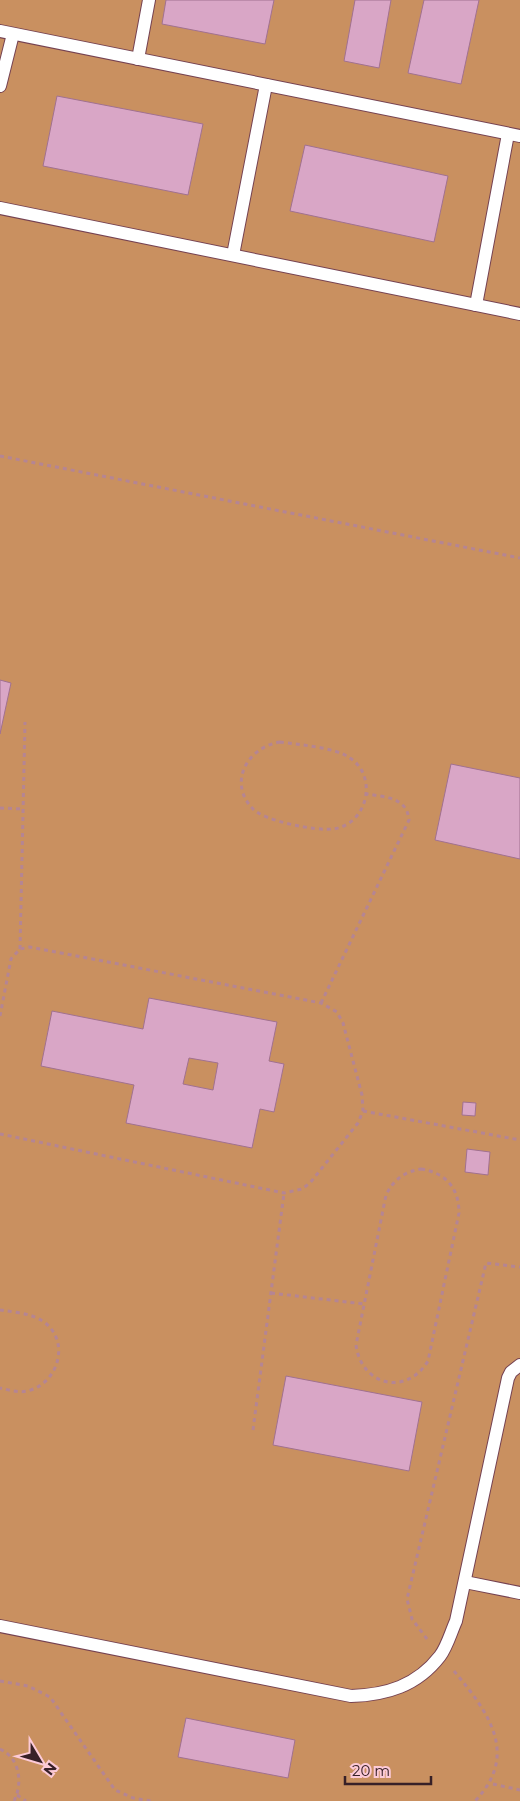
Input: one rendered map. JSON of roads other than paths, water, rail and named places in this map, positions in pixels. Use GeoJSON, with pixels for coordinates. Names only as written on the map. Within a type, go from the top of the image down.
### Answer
{"type":"FeatureCollection","features":[{"type":"Feature","properties":{"kind":"lane"},"geometry":{"type":"LineString","coordinates":[[138,59],[149,0]]}},
{"type":"Feature","properties":{"kind":"lane"},"geometry":{"type":"LineString","coordinates":[[0,31],[514,135],[476,306]]}},
{"type":"Feature","properties":{"kind":"lane"},"geometry":{"type":"LineString","coordinates":[[0,86],[13,34]]}},
{"type":"Feature","properties":{"kind":"lane"},"geometry":{"type":"LineString","coordinates":[[233,255],[266,85]]}},
{"type":"Feature","properties":{"kind":"lane"},"geometry":{"type":"LineString","coordinates":[[0,208],[520,314]]}},
{"type":"Feature","properties":{"kind":"lane"},"geometry":{"type":"LineString","coordinates":[[0,1626],[351,1696],[377,1695],[402,1688],[424,1674],[441,1655],[456,1621],[508,1378],[511,1372],[520,1365]]}},
{"type":"Feature","properties":{"kind":"lane"},"geometry":{"type":"LineString","coordinates":[[464,1582],[520,1593]]}}]}
